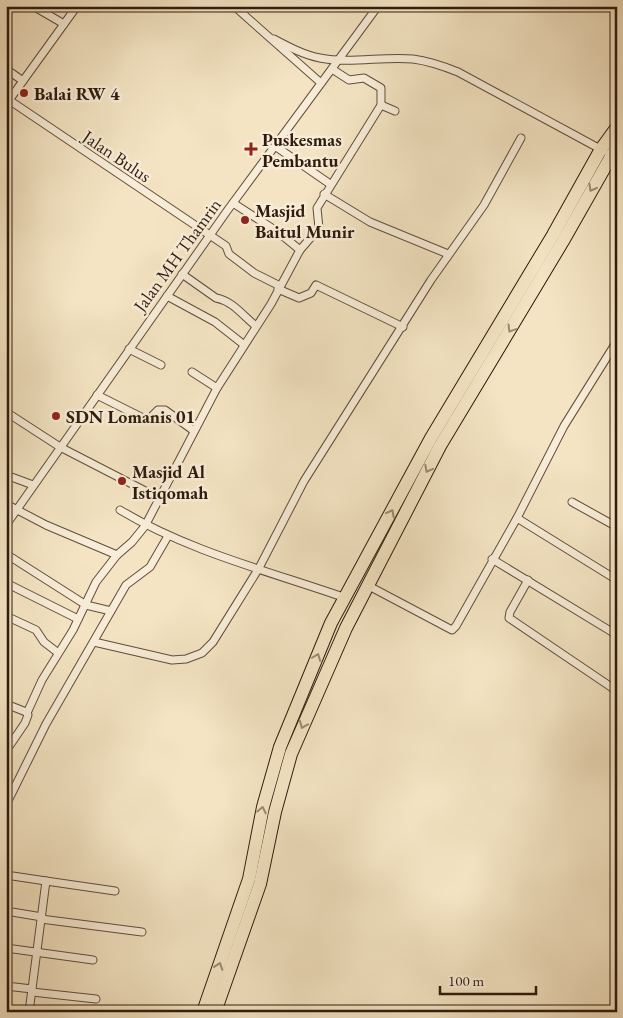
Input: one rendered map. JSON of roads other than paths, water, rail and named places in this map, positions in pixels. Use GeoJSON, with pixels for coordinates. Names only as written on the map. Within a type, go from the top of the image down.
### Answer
{"type":"FeatureCollection","features":[{"type":"Feature","properties":{"kind":"highway"},"geometry":{"type":"LineString","coordinates":[[203,1012],[249,879],[262,807],[280,747],[330,622],[431,438],[563,241],[609,150],[617,127]]}},
{"type":"Feature","properties":{"kind":"highway"},"geometry":{"type":"LineString","coordinates":[[215,1012],[260,884],[275,812],[291,754],[346,628],[367,585],[493,347]]}},
{"type":"Feature","properties":{"kind":"highway"},"geometry":{"type":"LineString","coordinates":[[367,554],[380,559]]}},
{"type":"Feature","properties":{"kind":"highway"},"geometry":{"type":"LineString","coordinates":[[330,622],[346,628]]}},
{"type":"Feature","properties":{"kind":"highway"},"geometry":{"type":"LineString","coordinates":[[301,695],[314,700]]}},
{"type":"Feature","properties":{"kind":"street"},"geometry":{"type":"LineString","coordinates":[[33,6],[64,24]]}},
{"type":"Feature","properties":{"kind":"street"},"geometry":{"type":"LineString","coordinates":[[8,101],[77,6]]}},
{"type":"Feature","properties":{"kind":"street"},"geometry":{"type":"LineString","coordinates":[[234,6],[274,39],[321,83]]}},
{"type":"Feature","properties":{"kind":"street","name":"Jalan MH Thamrin"},"geometry":{"type":"LineString","coordinates":[[6,525],[209,236],[378,6]]}},
{"type":"Feature","properties":{"kind":"street"},"geometry":{"type":"LineString","coordinates":[[274,39],[304,54],[338,61],[412,59],[439,64],[609,150]]}},
{"type":"Feature","properties":{"kind":"street"},"geometry":{"type":"LineString","coordinates":[[6,69],[23,81]]}},
{"type":"Feature","properties":{"kind":"street"},"geometry":{"type":"LineString","coordinates":[[6,751],[25,723],[27,713],[58,652],[86,605],[93,587],[117,555],[132,542],[145,526],[217,388],[279,288],[300,250],[320,228],[320,218],[316,211],[324,194],[381,104],[382,91],[379,87],[364,78],[347,79],[332,69]]}},
{"type":"Feature","properties":{"kind":"street","name":"Jalan Bulus"},"geometry":{"type":"LineString","coordinates":[[8,101],[226,246],[229,254],[254,273],[279,288],[299,298],[311,294],[316,285],[403,326]]}},
{"type":"Feature","properties":{"kind":"street"},"geometry":{"type":"LineString","coordinates":[[381,104],[395,111]]}},
{"type":"Feature","properties":{"kind":"street"},"geometry":{"type":"LineString","coordinates":[[94,642],[169,660],[186,659],[202,653],[219,632],[259,568],[304,481],[448,254],[484,205],[521,138]]}},
{"type":"Feature","properties":{"kind":"street"},"geometry":{"type":"LineString","coordinates":[[275,146],[330,184]]}},
{"type":"Feature","properties":{"kind":"street"},"geometry":{"type":"LineString","coordinates":[[324,194],[370,222],[448,254]]}},
{"type":"Feature","properties":{"kind":"street"},"geometry":{"type":"LineString","coordinates":[[233,203],[278,232],[300,250]]}},
{"type":"Feature","properties":{"kind":"street"},"geometry":{"type":"LineString","coordinates":[[182,274],[239,311],[256,326]]}},
{"type":"Feature","properties":{"kind":"street"},"geometry":{"type":"LineString","coordinates":[[167,296],[215,322],[243,344]]}},
{"type":"Feature","properties":{"kind":"street"},"geometry":{"type":"LineString","coordinates":[[367,585],[452,630],[459,622],[492,559],[517,518],[564,426],[614,352],[617,342]]}},
{"type":"Feature","properties":{"kind":"street"},"geometry":{"type":"LineString","coordinates":[[129,349],[161,365]]}},
{"type":"Feature","properties":{"kind":"street"},"geometry":{"type":"LineString","coordinates":[[192,372],[217,388]]}},
{"type":"Feature","properties":{"kind":"street"},"geometry":{"type":"LineString","coordinates":[[97,394],[145,419],[150,418],[158,410],[165,410],[194,431]]}},
{"type":"Feature","properties":{"kind":"street"},"geometry":{"type":"LineString","coordinates":[[6,412],[60,448],[159,498]]}},
{"type":"Feature","properties":{"kind":"street"},"geometry":{"type":"LineString","coordinates":[[6,475],[33,485]]}},
{"type":"Feature","properties":{"kind":"street"},"geometry":{"type":"LineString","coordinates":[[572,502],[617,527]]}},
{"type":"Feature","properties":{"kind":"street"},"geometry":{"type":"LineString","coordinates":[[6,504],[117,555]]}},
{"type":"Feature","properties":{"kind":"street"},"geometry":{"type":"LineString","coordinates":[[120,510],[145,526],[168,536],[343,597]]}},
{"type":"Feature","properties":{"kind":"street"},"geometry":{"type":"LineString","coordinates":[[517,518],[617,580]]}},
{"type":"Feature","properties":{"kind":"street"},"geometry":{"type":"LineString","coordinates":[[6,805],[46,724],[126,585],[150,567],[168,536]]}},
{"type":"Feature","properties":{"kind":"street"},"geometry":{"type":"LineString","coordinates":[[6,554],[86,605],[111,612]]}},
{"type":"Feature","properties":{"kind":"street"},"geometry":{"type":"LineString","coordinates":[[492,559],[617,635]]}},
{"type":"Feature","properties":{"kind":"street"},"geometry":{"type":"LineString","coordinates":[[528,580],[510,612],[509,618],[617,691]]}},
{"type":"Feature","properties":{"kind":"street"},"geometry":{"type":"LineString","coordinates":[[6,583],[78,619]]}},
{"type":"Feature","properties":{"kind":"street"},"geometry":{"type":"LineString","coordinates":[[6,616],[36,630],[44,642],[58,652]]}},
{"type":"Feature","properties":{"kind":"street"},"geometry":{"type":"LineString","coordinates":[[6,704],[27,713]]}},
{"type":"Feature","properties":{"kind":"street"},"geometry":{"type":"LineString","coordinates":[[6,875],[115,891]]}},
{"type":"Feature","properties":{"kind":"street"},"geometry":{"type":"LineString","coordinates":[[29,1012],[46,880]]}},
{"type":"Feature","properties":{"kind":"street"},"geometry":{"type":"LineString","coordinates":[[6,911],[142,932]]}},
{"type":"Feature","properties":{"kind":"street"},"geometry":{"type":"LineString","coordinates":[[6,948],[93,960]]}},
{"type":"Feature","properties":{"kind":"street"},"geometry":{"type":"LineString","coordinates":[[6,986],[96,999]]}},
{"type":"Feature","properties":{"kind":"place","name":"Balai RW 4"},"geometry":{"type":"Point","coordinates":[24,93]}},
{"type":"Feature","properties":{"kind":"place","name":"Puskesmas Pembantu"},"geometry":{"type":"Point","coordinates":[251,149]}},
{"type":"Feature","properties":{"kind":"place","name":"Masjid Baitul Munir"},"geometry":{"type":"Point","coordinates":[245,220]}},
{"type":"Feature","properties":{"kind":"place","name":"SDN Lomanis 01"},"geometry":{"type":"Point","coordinates":[56,416]}},
{"type":"Feature","properties":{"kind":"place","name":"Masjid Al Istiqomah"},"geometry":{"type":"Point","coordinates":[122,481]}}]}
